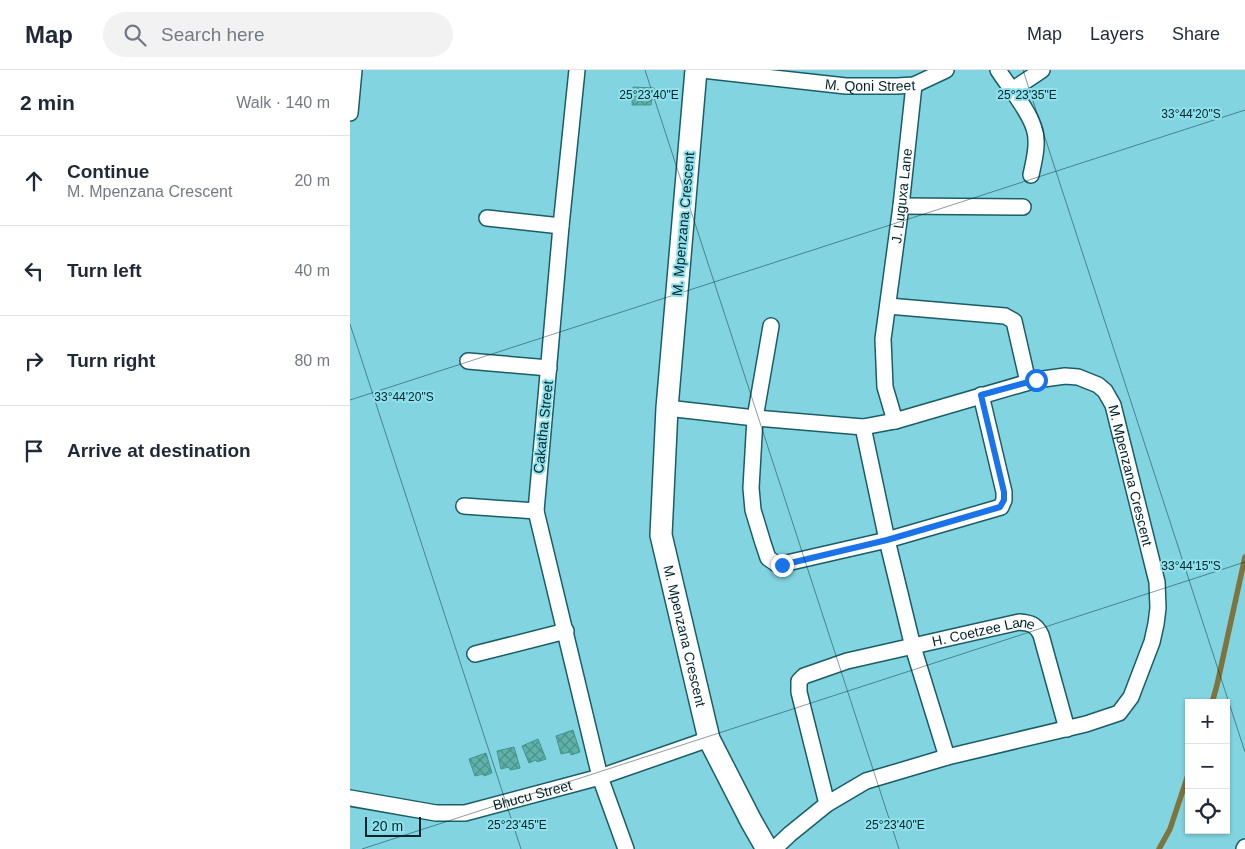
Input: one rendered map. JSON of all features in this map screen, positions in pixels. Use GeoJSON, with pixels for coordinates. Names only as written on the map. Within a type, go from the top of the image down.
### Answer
{"type":"FeatureCollection","features":[{"type":"Feature","properties":{"kind":"main road","name":"M. Mpenzana Crescent"},"geometry":{"type":"LineString","coordinates":[[696,70],[668,408],[661,535],[708,739],[767,849]]}},
{"type":"Feature","properties":{"kind":"street"},"geometry":{"type":"LineString","coordinates":[[350,113],[354,70]]}},
{"type":"Feature","properties":{"kind":"street","name":"Cakatha Street"},"geometry":{"type":"LineString","coordinates":[[577,70],[561,226],[536,512],[600,777],[626,849]]}},
{"type":"Feature","properties":{"kind":"street","name":"M. Qoni Street"},"geometry":{"type":"LineString","coordinates":[[702,70],[846,86],[914,85],[946,70]]}},
{"type":"Feature","properties":{"kind":"street"},"geometry":{"type":"LineString","coordinates":[[998,70],[1034,128],[1036,143],[1030,175]]}},
{"type":"Feature","properties":{"kind":"street"},"geometry":{"type":"LineString","coordinates":[[1012,90],[1042,70]]}},
{"type":"Feature","properties":{"kind":"street","name":"J. Luguxa Lane"},"geometry":{"type":"LineString","coordinates":[[895,422],[885,387],[883,339],[901,206],[914,85]]}},
{"type":"Feature","properties":{"kind":"street"},"geometry":{"type":"LineString","coordinates":[[901,206],[1023,207]]}},
{"type":"Feature","properties":{"kind":"street"},"geometry":{"type":"LineString","coordinates":[[487,218],[561,226]]}},
{"type":"Feature","properties":{"kind":"street"},"geometry":{"type":"LineString","coordinates":[[888,306],[1005,316],[1014,321],[1028,382]]}},
{"type":"Feature","properties":{"kind":"street"},"geometry":{"type":"LineString","coordinates":[[771,326],[755,418],[751,488],[753,510],[768,558],[773,563],[782,565],[887,540],[1000,507],[1003,504],[1004,492],[981,395]]}},
{"type":"Feature","properties":{"kind":"street"},"geometry":{"type":"LineString","coordinates":[[468,361],[549,368]]}},
{"type":"Feature","properties":{"kind":"street","name":"M. Mpenzana Crescent"},"geometry":{"type":"LineString","coordinates":[[668,408],[755,418],[863,427],[895,422],[1028,382],[1065,376],[1078,377],[1098,385],[1110,399],[1157,582],[1158,608],[1154,633],[1131,697],[1119,713],[1067,729],[947,757],[866,781],[827,804],[774,849]]}},
{"type":"Feature","properties":{"kind":"street","name":"H. Coetzee Lane"},"geometry":{"type":"LineString","coordinates":[[863,427],[887,540],[913,647],[947,757]]}},
{"type":"Feature","properties":{"kind":"street"},"geometry":{"type":"LineString","coordinates":[[464,506],[536,512]]}},
{"type":"Feature","properties":{"kind":"street","name":"H. Coetzee Lane"},"geometry":{"type":"LineString","coordinates":[[913,647],[1019,622],[1030,623],[1038,628],[1041,635],[1067,729]]}},
{"type":"Feature","properties":{"kind":"street"},"geometry":{"type":"LineString","coordinates":[[475,654],[566,631]]}},
{"type":"Feature","properties":{"kind":"street"},"geometry":{"type":"LineString","coordinates":[[827,804],[799,692],[799,681],[804,676],[847,661],[913,647]]}},
{"type":"Feature","properties":{"kind":"street","name":"Bhucu Street"},"geometry":{"type":"LineString","coordinates":[[350,798],[436,813],[465,813],[600,777],[708,739]]}},
{"type":"Feature","properties":{"kind":"building"},"geometry":{"type":"Polygon","coordinates":[[[633,87],[654,88],[654,97],[652,98],[651,105],[632,105],[633,87]]]}},
{"type":"Feature","properties":{"kind":"building"},"geometry":{"type":"Polygon","coordinates":[[[573,730],[580,752],[571,755],[570,752],[561,754],[556,736],[573,730]]]}},
{"type":"Feature","properties":{"kind":"building"},"geometry":{"type":"Polygon","coordinates":[[[538,739],[546,759],[529,763],[522,746],[538,739]]]}},
{"type":"Feature","properties":{"kind":"building"},"geometry":{"type":"Polygon","coordinates":[[[514,747],[520,768],[510,770],[509,767],[501,769],[497,751],[514,747]]]}},
{"type":"Feature","properties":{"kind":"building"},"geometry":{"type":"Polygon","coordinates":[[[486,753],[492,773],[484,776],[483,774],[475,776],[469,759],[486,753]]]}},
{"type":"Feature","properties":{"kind":"waterway"},"geometry":{"type":"LineString","coordinates":[[1213,699],[1245,557]]}},
{"type":"Feature","properties":{"kind":"waterway"},"geometry":{"type":"LineString","coordinates":[[1159,849],[1170,829],[1185,784]]}},
{"type":"Feature","properties":{"kind":"route"},"geometry":{"type":"LineString","coordinates":[[782,565],[887,540],[1000,507],[1003,504],[1004,492],[981,395],[1036,380]]}}]}
